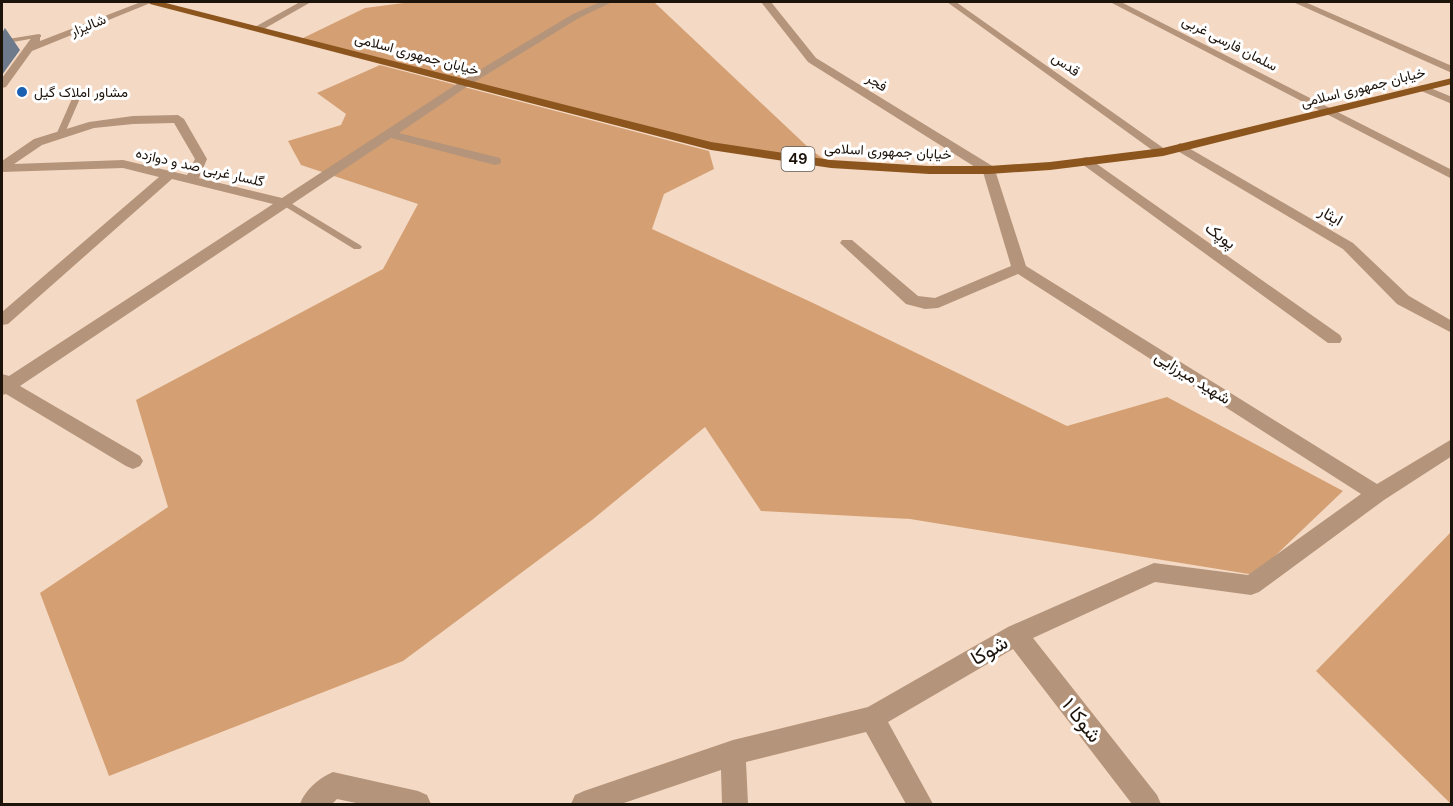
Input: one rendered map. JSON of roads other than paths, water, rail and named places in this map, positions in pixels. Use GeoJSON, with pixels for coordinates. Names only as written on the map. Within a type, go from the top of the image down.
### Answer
{"type":"FeatureCollection","features":[{"type":"Feature","properties":{"kind":"main road","name":"خیابان جمهوری اسلامی"},"geometry":{"type":"LineString","coordinates":[[153,2],[711,146],[831,164],[928,170],[989,170],[1163,152],[1452,81]]}},
{"type":"Feature","properties":{"kind":"street","name":"شالیزار"},"geometry":{"type":"LineString","coordinates":[[29,49],[148,2]]}},
{"type":"Feature","properties":{"kind":"street"},"geometry":{"type":"LineString","coordinates":[[258,28],[306,2]]}},
{"type":"Feature","properties":{"kind":"street"},"geometry":{"type":"LineString","coordinates":[[133,461],[3,385],[467,82],[576,16],[607,2]]}},
{"type":"Feature","properties":{"kind":"street","name":"فجر"},"geometry":{"type":"LineString","coordinates":[[766,2],[812,60],[989,170]]}},
{"type":"Feature","properties":{"kind":"street","name":"قدس"},"geometry":{"type":"LineString","coordinates":[[951,2],[1163,152]]}},
{"type":"Feature","properties":{"kind":"street","name":"سلمان فارسی غربی"},"geometry":{"type":"LineString","coordinates":[[1115,2],[1452,175]]}},
{"type":"Feature","properties":{"kind":"street"},"geometry":{"type":"LineString","coordinates":[[1298,2],[1452,70]]}},
{"type":"Feature","properties":{"kind":"street"},"geometry":{"type":"LineString","coordinates":[[2,85],[39,36]]}},
{"type":"Feature","properties":{"kind":"street"},"geometry":{"type":"LineString","coordinates":[[1423,88],[1452,101]]}},
{"type":"Feature","properties":{"kind":"street"},"geometry":{"type":"LineString","coordinates":[[2,167],[38,142],[93,125],[133,120],[178,119],[201,159],[192,180]]}},
{"type":"Feature","properties":{"kind":"street"},"geometry":{"type":"LineString","coordinates":[[389,134],[495,161]]}},
{"type":"Feature","properties":{"kind":"street","name":"ایثار"},"geometry":{"type":"LineString","coordinates":[[1180,147],[1348,246],[1403,300],[1452,328]]}},
{"type":"Feature","properties":{"kind":"street","name":"پوپک"},"geometry":{"type":"LineString","coordinates":[[1087,161],[1334,339]]}},
{"type":"Feature","properties":{"kind":"street","name":"گلسار غربی صد و دوازده"},"geometry":{"type":"LineString","coordinates":[[2,167],[123,164],[284,202]]}},
{"type":"Feature","properties":{"kind":"street"},"geometry":{"type":"LineString","coordinates":[[847,243],[912,300],[925,304],[938,303],[1019,267],[989,170]]}},
{"type":"Feature","properties":{"kind":"street"},"geometry":{"type":"LineString","coordinates":[[2,320],[169,175]]}},
{"type":"Feature","properties":{"kind":"street","name":"شهید میرزایی"},"geometry":{"type":"LineString","coordinates":[[1019,267],[1377,494]]}},
{"type":"Feature","properties":{"kind":"street"},"geometry":{"type":"LineString","coordinates":[[1377,494],[1452,446]]}},
{"type":"Feature","properties":{"kind":"street","name":"شوکا"},"geometry":{"type":"LineString","coordinates":[[584,804],[733,753],[872,718],[1016,635],[1154,572],[1251,585],[1377,494]]}},
{"type":"Feature","properties":{"kind":"street","name":"شوکا ۱"},"geometry":{"type":"LineString","coordinates":[[1016,635],[1148,804]]}},
{"type":"Feature","properties":{"kind":"street"},"geometry":{"type":"LineString","coordinates":[[872,718],[920,804]]}},
{"type":"Feature","properties":{"kind":"street"},"geometry":{"type":"LineString","coordinates":[[733,753],[735,804]]}},
{"type":"Feature","properties":{"kind":"street"},"geometry":{"type":"LineString","coordinates":[[313,804],[333,785],[418,804]]}},
{"type":"Feature","properties":{"kind":"lane"},"geometry":{"type":"LineString","coordinates":[[2,42],[39,36]]}},
{"type":"Feature","properties":{"kind":"lane"},"geometry":{"type":"LineString","coordinates":[[60,135],[77,96]]}},
{"type":"Feature","properties":{"kind":"lane"},"geometry":{"type":"LineString","coordinates":[[284,202],[357,247]]}},
{"type":"Feature","properties":{"kind":"place","name":"مشاور املاک گیل"},"geometry":{"type":"Point","coordinates":[22,92]}}]}
